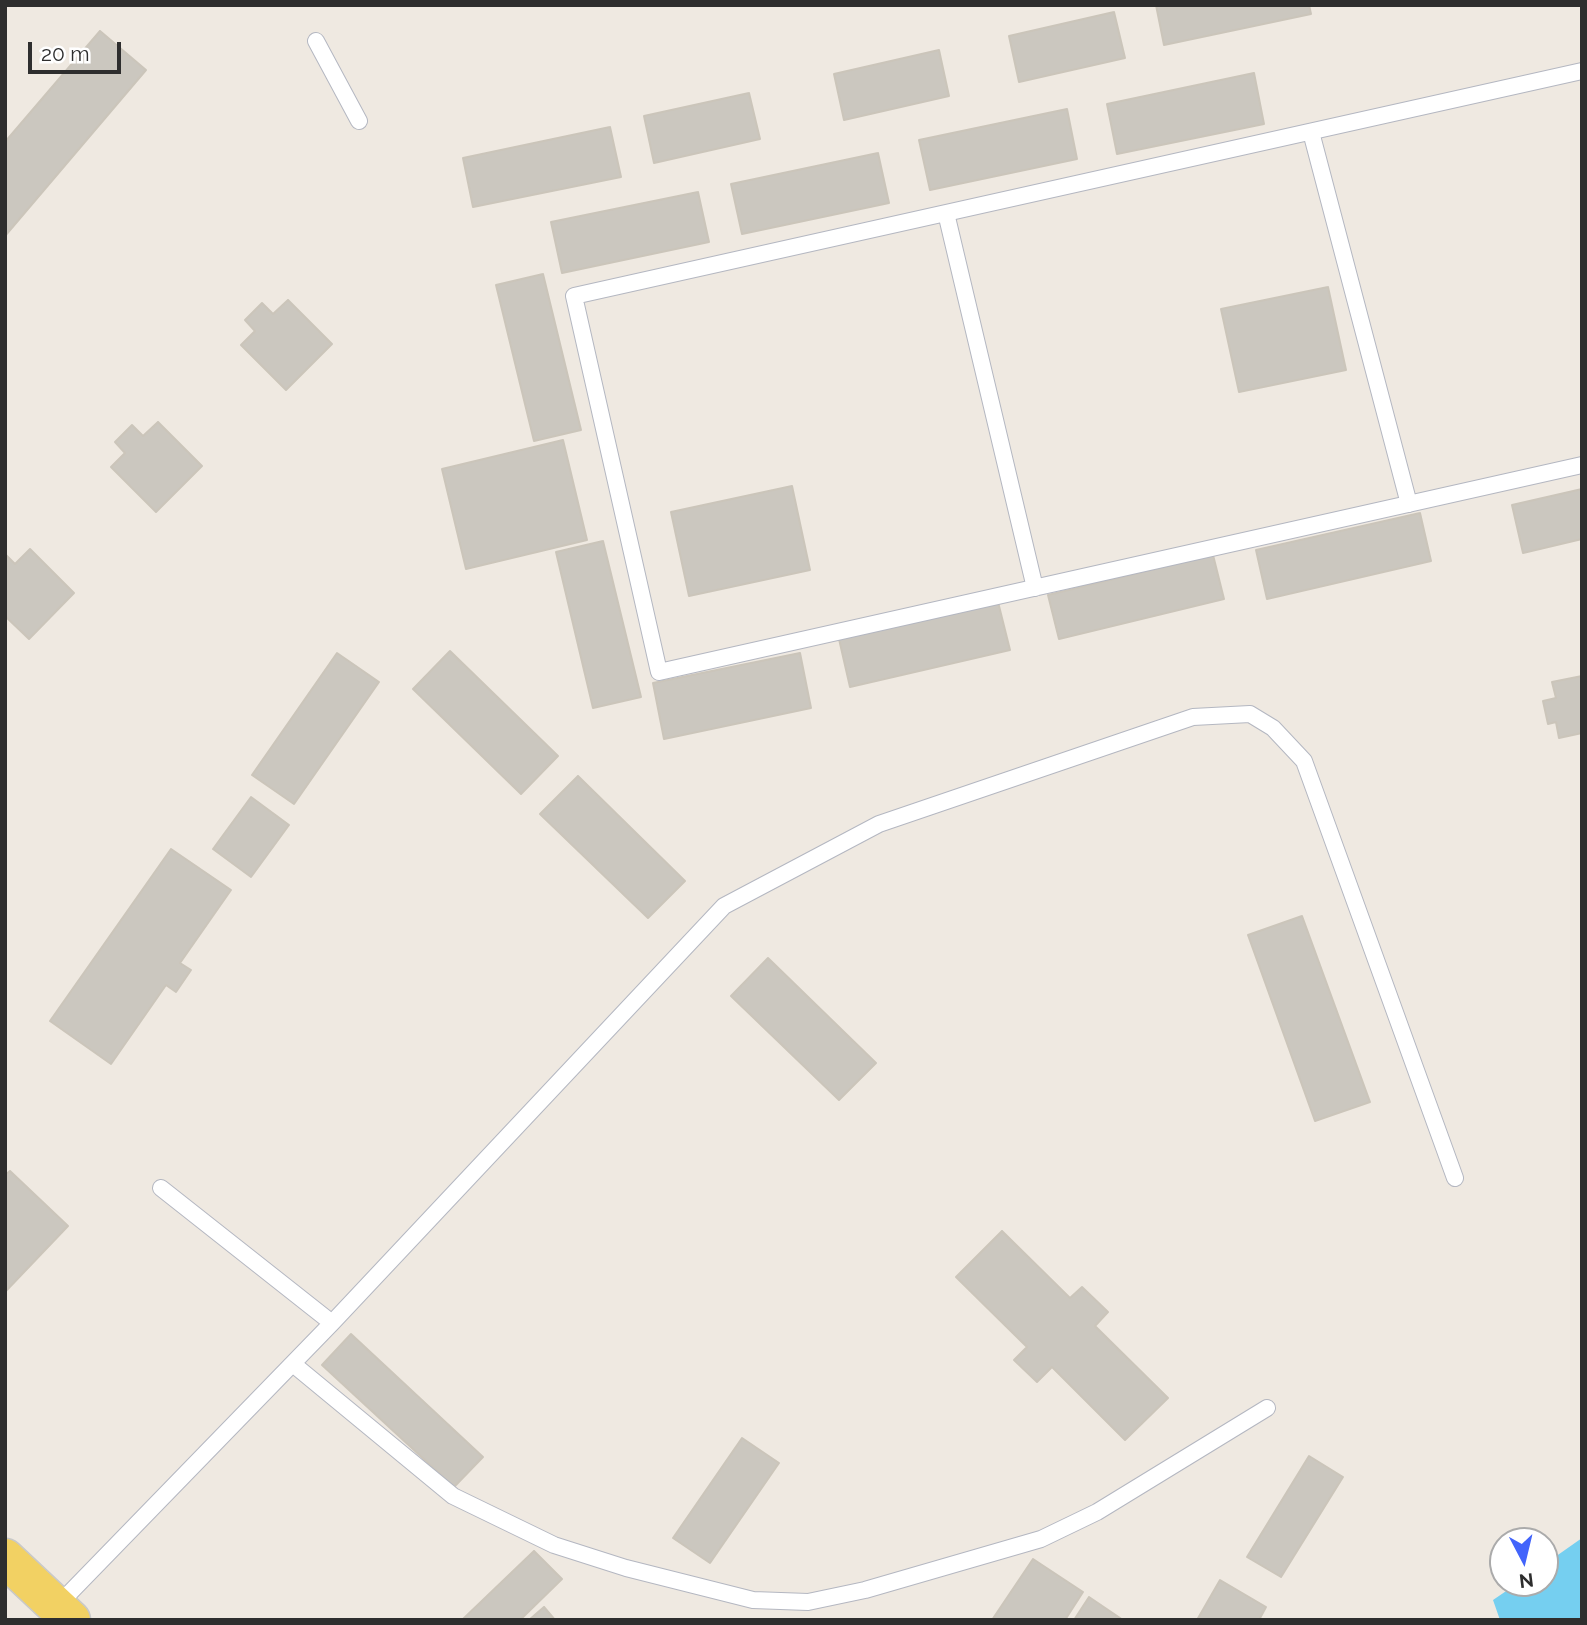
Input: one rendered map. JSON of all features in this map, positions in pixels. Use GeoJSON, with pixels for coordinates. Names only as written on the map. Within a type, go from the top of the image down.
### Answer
{"type":"FeatureCollection","features":[{"type":"Feature","properties":{"kind":"main road"},"geometry":{"type":"LineString","coordinates":[[5,1558],[64,1613]]}},
{"type":"Feature","properties":{"kind":"lane"},"geometry":{"type":"LineString","coordinates":[[316,41],[359,121]]}},
{"type":"Feature","properties":{"kind":"lane"},"geometry":{"type":"LineString","coordinates":[[1582,71],[574,296],[659,672],[1582,466]]}},
{"type":"Feature","properties":{"kind":"lane"},"geometry":{"type":"LineString","coordinates":[[1311,132],[1409,504]]}},
{"type":"Feature","properties":{"kind":"lane"},"geometry":{"type":"LineString","coordinates":[[946,213],[1035,588]]}},
{"type":"Feature","properties":{"kind":"lane"},"geometry":{"type":"LineString","coordinates":[[64,1613],[293,1364],[724,906],[879,824],[1193,717],[1250,714],[1273,728],[1304,761],[1455,1178]]}},
{"type":"Feature","properties":{"kind":"lane"},"geometry":{"type":"LineString","coordinates":[[161,1188],[332,1323]]}},
{"type":"Feature","properties":{"kind":"lane"},"geometry":{"type":"LineString","coordinates":[[293,1364],[453,1496],[554,1545],[626,1568],[753,1600],[808,1602],[865,1590],[1041,1539],[1097,1512],[1266,1408]]}},
{"type":"Feature","properties":{"kind":"water"},"geometry":{"type":"Polygon","coordinates":[[[1582,1538],[1582,1620],[1500,1620],[1493,1600],[1497,1597],[1559,1597],[1559,1554],[1582,1538]]]}},
{"type":"Feature","properties":{"kind":"building"},"geometry":{"type":"Polygon","coordinates":[[[1156,5],[1309,5],[1311,14],[1164,45],[1156,5]]]}},
{"type":"Feature","properties":{"kind":"building"},"geometry":{"type":"Polygon","coordinates":[[[1114,12],[1125,58],[1019,82],[1009,36],[1114,12]]]}},
{"type":"Feature","properties":{"kind":"building"},"geometry":{"type":"Polygon","coordinates":[[[100,31],[146,70],[5,236],[5,142],[100,31]]]}},
{"type":"Feature","properties":{"kind":"building"},"geometry":{"type":"Polygon","coordinates":[[[939,50],[949,96],[844,120],[834,74],[939,50]]]}},
{"type":"Feature","properties":{"kind":"building"},"geometry":{"type":"Polygon","coordinates":[[[1254,73],[1264,124],[1117,154],[1107,104],[1254,73]]]}},
{"type":"Feature","properties":{"kind":"building"},"geometry":{"type":"Polygon","coordinates":[[[749,93],[760,139],[654,163],[644,116],[749,93]]]}},
{"type":"Feature","properties":{"kind":"building"},"geometry":{"type":"Polygon","coordinates":[[[1067,109],[1077,159],[930,190],[919,140],[1067,109]]]}},
{"type":"Feature","properties":{"kind":"building"},"geometry":{"type":"Polygon","coordinates":[[[610,127],[621,177],[473,207],[463,158],[610,127]]]}},
{"type":"Feature","properties":{"kind":"building"},"geometry":{"type":"Polygon","coordinates":[[[878,153],[889,203],[742,234],[731,184],[878,153]]]}},
{"type":"Feature","properties":{"kind":"building"},"geometry":{"type":"Polygon","coordinates":[[[698,192],[709,242],[562,273],[551,222],[698,192]]]}},
{"type":"Feature","properties":{"kind":"building"},"geometry":{"type":"Polygon","coordinates":[[[543,274],[581,430],[534,441],[496,285],[543,274]]]}},
{"type":"Feature","properties":{"kind":"building"},"geometry":{"type":"Polygon","coordinates":[[[1328,287],[1346,370],[1239,392],[1221,309],[1328,287]]]}},
{"type":"Feature","properties":{"kind":"building"},"geometry":{"type":"Polygon","coordinates":[[[288,300],[332,344],[286,390],[241,345],[255,331],[245,320],[262,303],[273,314],[288,300]]]}},
{"type":"Feature","properties":{"kind":"building"},"geometry":{"type":"Polygon","coordinates":[[[158,422],[202,466],[156,512],[111,467],[125,453],[115,442],[132,425],[143,436],[158,422]]]}},
{"type":"Feature","properties":{"kind":"building"},"geometry":{"type":"Polygon","coordinates":[[[563,440],[587,540],[466,569],[442,469],[563,440]]]}},
{"type":"Feature","properties":{"kind":"building"},"geometry":{"type":"Polygon","coordinates":[[[792,486],[810,570],[689,596],[671,512],[792,486]]]}},
{"type":"Feature","properties":{"kind":"building"},"geometry":{"type":"Polygon","coordinates":[[[1582,489],[1582,539],[1523,553],[1512,505],[1582,489]]]}},
{"type":"Feature","properties":{"kind":"building"},"geometry":{"type":"Polygon","coordinates":[[[1420,513],[1431,561],[1267,599],[1256,550],[1420,513]]]}},
{"type":"Feature","properties":{"kind":"building"},"geometry":{"type":"Polygon","coordinates":[[[603,541],[641,697],[593,708],[556,552],[603,541]]]}},
{"type":"Feature","properties":{"kind":"building"},"geometry":{"type":"Polygon","coordinates":[[[30,549],[74,593],[29,639],[5,616],[5,554],[15,564],[30,549]]]}},
{"type":"Feature","properties":{"kind":"building"},"geometry":{"type":"Polygon","coordinates":[[[1213,555],[1224,599],[1059,639],[1048,595],[1213,555]]]}},
{"type":"Feature","properties":{"kind":"building"},"geometry":{"type":"Polygon","coordinates":[[[998,602],[1010,650],[850,687],[839,639],[998,602]]]}},
{"type":"Feature","properties":{"kind":"building"},"geometry":{"type":"Polygon","coordinates":[[[450,651],[558,756],[521,794],[413,689],[450,651]]]}},
{"type":"Feature","properties":{"kind":"building"},"geometry":{"type":"Polygon","coordinates":[[[337,653],[379,682],[294,804],[252,775],[337,653]]]}},
{"type":"Feature","properties":{"kind":"building"},"geometry":{"type":"Polygon","coordinates":[[[800,653],[811,708],[664,739],[653,683],[800,653]]]}},
{"type":"Feature","properties":{"kind":"building"},"geometry":{"type":"Polygon","coordinates":[[[1582,676],[1582,733],[1559,738],[1556,722],[1548,724],[1543,701],[1556,698],[1552,682],[1582,676]]]}},
{"type":"Feature","properties":{"kind":"building"},"geometry":{"type":"Polygon","coordinates":[[[578,776],[685,881],[648,918],[540,814],[578,776]]]}},
{"type":"Feature","properties":{"kind":"building"},"geometry":{"type":"Polygon","coordinates":[[[251,797],[289,825],[251,877],[213,849],[251,797]]]}},
{"type":"Feature","properties":{"kind":"building"},"geometry":{"type":"Polygon","coordinates":[[[171,849],[231,890],[180,963],[191,970],[176,992],[166,985],[111,1064],[50,1021],[171,849]]]}},
{"type":"Feature","properties":{"kind":"building"},"geometry":{"type":"Polygon","coordinates":[[[1302,916],[1370,1102],[1315,1121],[1248,935],[1302,916]]]}},
{"type":"Feature","properties":{"kind":"building"},"geometry":{"type":"Polygon","coordinates":[[[768,958],[876,1063],[839,1100],[731,996],[768,958]]]}},
{"type":"Feature","properties":{"kind":"building"},"geometry":{"type":"Polygon","coordinates":[[[10,1171],[68,1226],[5,1292],[5,1175],[10,1171]]]}},
{"type":"Feature","properties":{"kind":"building"},"geometry":{"type":"Polygon","coordinates":[[[1002,1231],[1070,1298],[1082,1287],[1108,1312],[1095,1326],[1168,1398],[1125,1440],[1052,1367],[1037,1382],[1014,1360],[1027,1347],[956,1277],[1002,1231]]]}},
{"type":"Feature","properties":{"kind":"building"},"geometry":{"type":"Polygon","coordinates":[[[351,1334],[483,1457],[454,1487],[322,1365],[351,1334]]]}},
{"type":"Feature","properties":{"kind":"building"},"geometry":{"type":"Polygon","coordinates":[[[742,1438],[779,1463],[710,1563],[673,1538],[742,1438]]]}},
{"type":"Feature","properties":{"kind":"building"},"geometry":{"type":"Polygon","coordinates":[[[1309,1456],[1343,1477],[1281,1577],[1247,1557],[1309,1456]]]}},
{"type":"Feature","properties":{"kind":"building"},"geometry":{"type":"Polygon","coordinates":[[[534,1551],[562,1579],[520,1620],[462,1620],[534,1551]]]}},
{"type":"Feature","properties":{"kind":"building"},"geometry":{"type":"Polygon","coordinates":[[[1033,1559],[1083,1592],[1065,1620],[992,1620],[1033,1559]]]}},
{"type":"Feature","properties":{"kind":"building"},"geometry":{"type":"Polygon","coordinates":[[[1220,1580],[1266,1607],[1259,1620],[1197,1620],[1220,1580]]]}},
{"type":"Feature","properties":{"kind":"building"},"geometry":{"type":"Polygon","coordinates":[[[1089,1597],[1123,1620],[1074,1620],[1089,1597]]]}},
{"type":"Feature","properties":{"kind":"building"},"geometry":{"type":"Polygon","coordinates":[[[544,1607],[555,1620],[529,1620],[544,1607]]]}}]}
